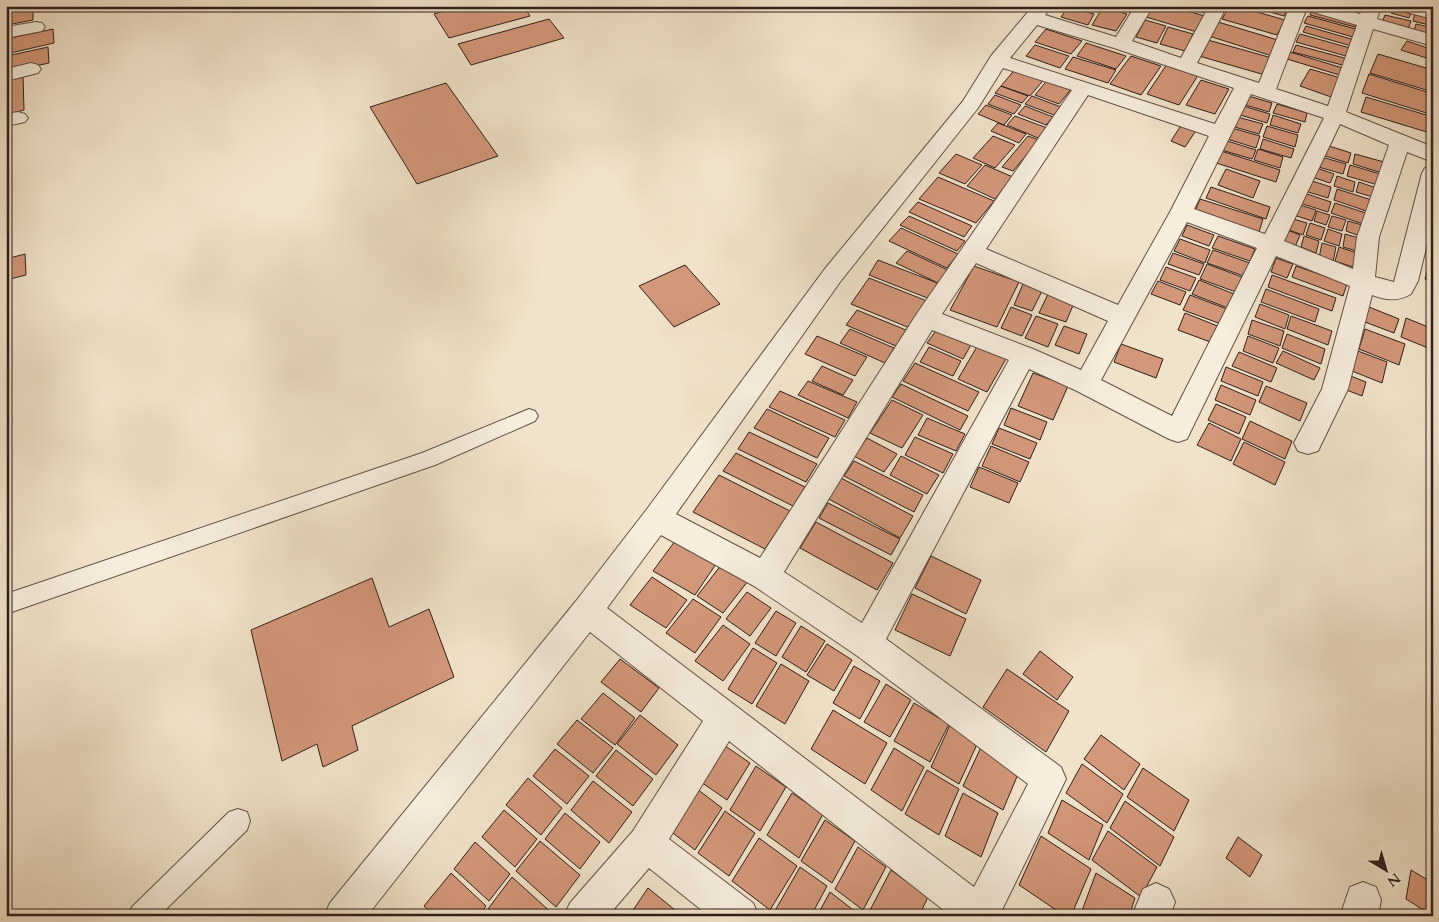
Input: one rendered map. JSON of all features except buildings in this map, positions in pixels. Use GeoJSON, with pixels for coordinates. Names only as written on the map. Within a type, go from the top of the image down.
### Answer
{"type":"FeatureCollection","features":[{"type":"Feature","properties":{"kind":"street"},"geometry":{"type":"LineString","coordinates":[[1121,44],[1144,6]]}},
{"type":"Feature","properties":{"kind":"street"},"geometry":{"type":"LineString","coordinates":[[1186,66],[1218,6]]}},
{"type":"Feature","properties":{"kind":"street"},"geometry":{"type":"LineString","coordinates":[[1086,384],[1181,212],[1221,133],[1255,89],[1299,6]]}},
{"type":"Feature","properties":{"kind":"street"},"geometry":{"type":"LineString","coordinates":[[1311,6],[1370,14],[1433,41]]}},
{"type":"Feature","properties":{"kind":"street"},"geometry":{"type":"LineString","coordinates":[[1404,6],[1433,14]]}},
{"type":"Feature","properties":{"kind":"street"},"geometry":{"type":"LineString","coordinates":[[343,916],[587,611],[657,518],[832,276],[971,104],[998,60],[1038,12],[1121,44],[1335,115],[1433,155]]}},
{"type":"Feature","properties":{"kind":"street"},"geometry":{"type":"LineString","coordinates":[[927,318],[1024,356],[1086,384],[1178,431],[1335,115],[1370,14]]}},
{"type":"Feature","properties":{"kind":"street"},"geometry":{"type":"LineString","coordinates":[[6,33],[36,27]]}},
{"type":"Feature","properties":{"kind":"street"},"geometry":{"type":"LineString","coordinates":[[998,60],[1221,133]]}},
{"type":"Feature","properties":{"kind":"street"},"geometry":{"type":"LineString","coordinates":[[6,75],[31,69]]}},
{"type":"Feature","properties":{"kind":"street"},"geometry":{"type":"LineString","coordinates":[[765,576],[927,318],[1084,87]]}},
{"type":"Feature","properties":{"kind":"street"},"geometry":{"type":"LineString","coordinates":[[1308,443],[1335,389],[1363,283],[1368,237],[1400,143]]}},
{"type":"Feature","properties":{"kind":"street"},"geometry":{"type":"LineString","coordinates":[[1181,212],[1271,245],[1363,283],[1386,291],[1398,291],[1403,288],[1433,173]]}},
{"type":"Feature","properties":{"kind":"street"},"geometry":{"type":"LineString","coordinates":[[971,252],[1123,317]]}},
{"type":"Feature","properties":{"kind":"street"},"geometry":{"type":"LineString","coordinates":[[867,644],[1024,356]]}},
{"type":"Feature","properties":{"kind":"street"},"geometry":{"type":"LineString","coordinates":[[587,611],[980,915],[1049,780],[867,644],[765,576],[657,518]]}},
{"type":"Feature","properties":{"kind":"street"},"geometry":{"type":"LineString","coordinates":[[583,916],[646,844],[725,718]]}},
{"type":"Feature","properties":{"kind":"street"},"geometry":{"type":"LineString","coordinates":[[646,844],[740,916]]}},
{"type":"Feature","properties":{"kind":"lane"},"geometry":{"type":"LineString","coordinates":[[6,604],[428,458],[529,416]]}},
{"type":"Feature","properties":{"kind":"lane"},"geometry":{"type":"LineString","coordinates":[[141,916],[238,821]]}}]}
